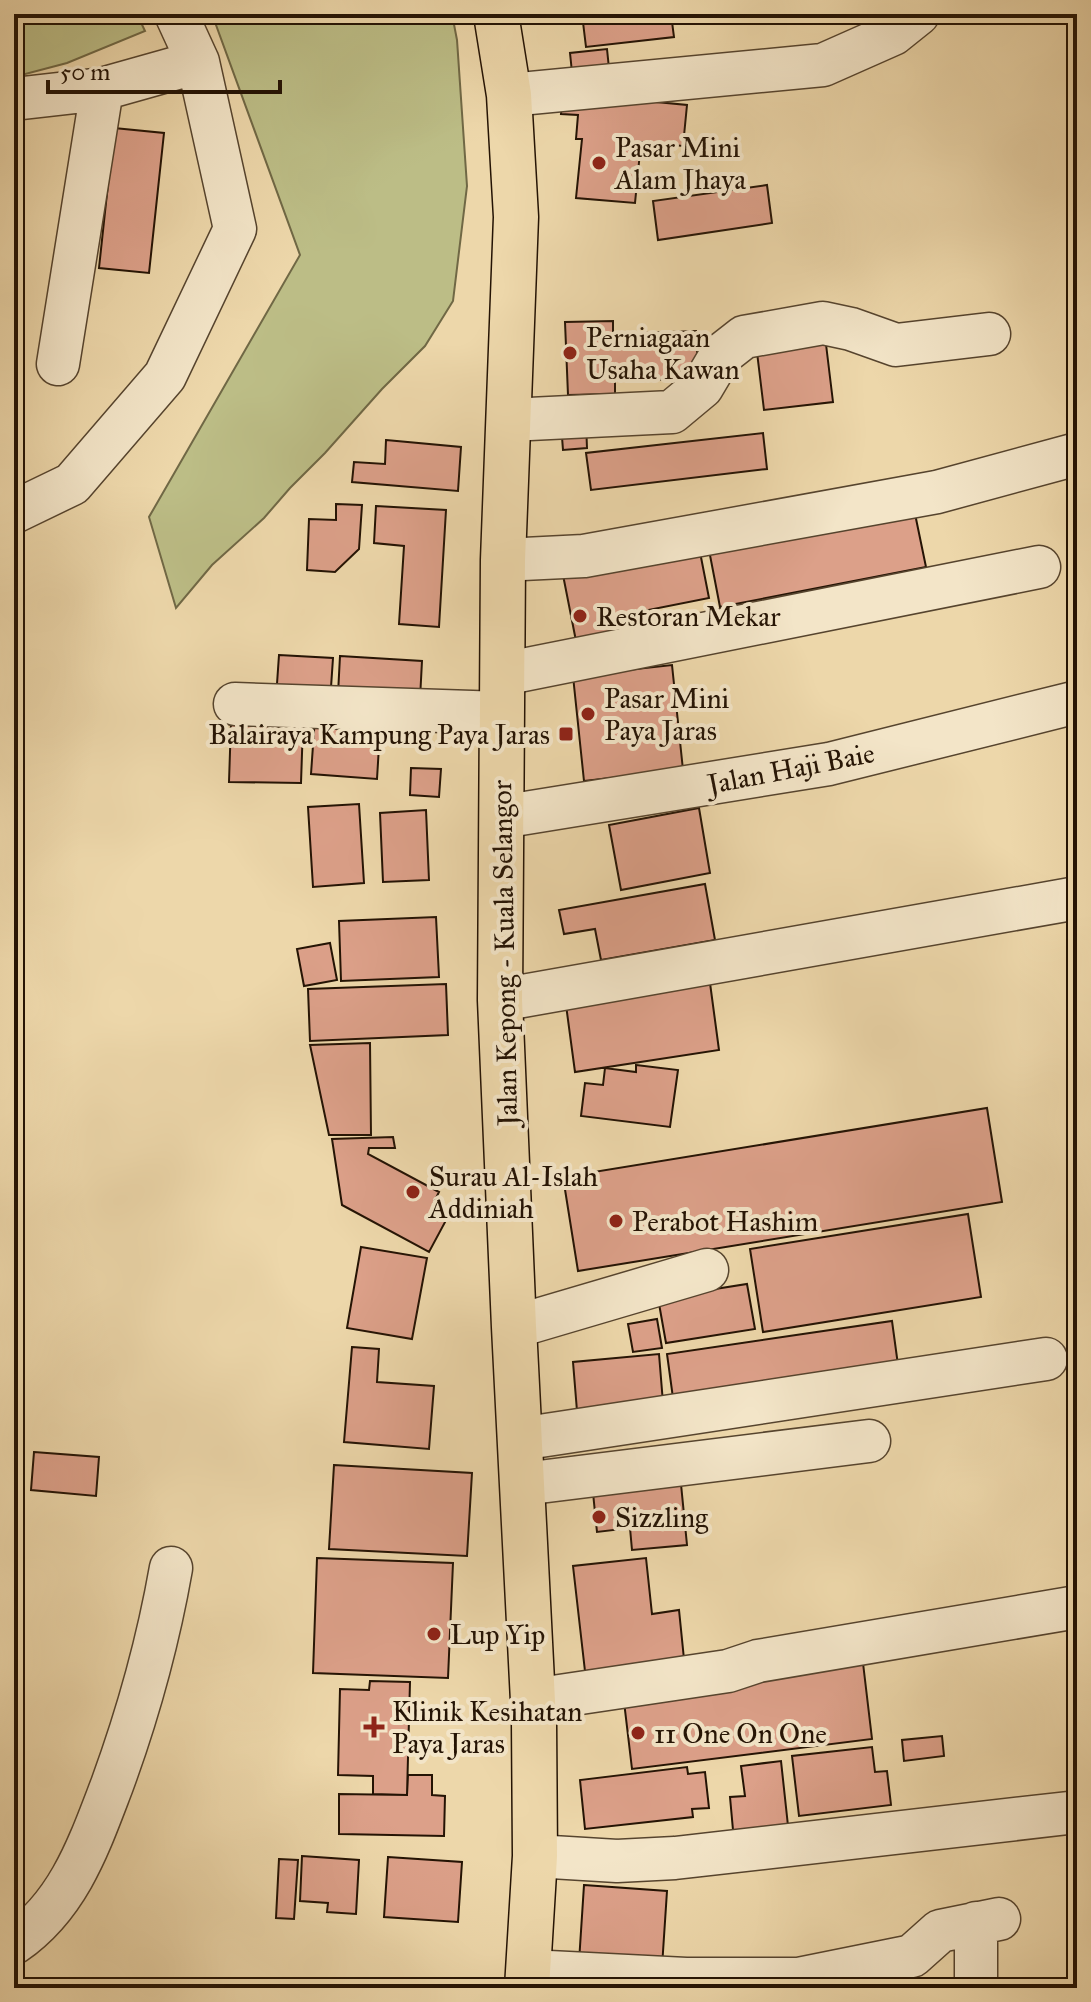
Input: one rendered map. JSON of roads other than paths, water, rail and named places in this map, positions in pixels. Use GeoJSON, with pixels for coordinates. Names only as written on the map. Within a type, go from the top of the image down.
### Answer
{"type":"FeatureCollection","features":[{"type":"Feature","properties":{"kind":"highway","name":"Jalan Kepong - Kuala Selangor"},"geometry":{"type":"LineString","coordinates":[[496,14],[509,95],[516,217],[503,560],[500,1000],[533,1700],[535,1856],[528,1980]]}},
{"type":"Feature","properties":{"kind":"street"},"geometry":{"type":"LineString","coordinates":[[14,512],[72,484],[165,376],[235,229],[198,62],[176,14]]}},
{"type":"Feature","properties":{"kind":"street"},"geometry":{"type":"LineString","coordinates":[[509,95],[823,65],[893,34],[918,14]]}},
{"type":"Feature","properties":{"kind":"street"},"geometry":{"type":"LineString","coordinates":[[14,99],[102,89],[198,62]]}},
{"type":"Feature","properties":{"kind":"street"},"geometry":{"type":"LineString","coordinates":[[58,364],[102,89]]}},
{"type":"Feature","properties":{"kind":"street"},"geometry":{"type":"LineString","coordinates":[[509,420],[672,412],[702,387],[721,355],[744,337],[823,323],[896,345],[989,334]]}},
{"type":"Feature","properties":{"kind":"street"},"geometry":{"type":"LineString","coordinates":[[503,560],[584,556],[937,492],[1077,454]]}},
{"type":"Feature","properties":{"kind":"street"},"geometry":{"type":"LineString","coordinates":[[235,704],[502,694],[1039,567]]}},
{"type":"Feature","properties":{"kind":"street","name":"Jalan Haji Baie"},"geometry":{"type":"LineString","coordinates":[[501,817],[829,764],[1077,702]]}},
{"type":"Feature","properties":{"kind":"street"},"geometry":{"type":"LineString","coordinates":[[500,1000],[1077,898]]}},
{"type":"Feature","properties":{"kind":"street"},"geometry":{"type":"LineString","coordinates":[[514,1327],[707,1270]]}},
{"type":"Feature","properties":{"kind":"street"},"geometry":{"type":"LineString","coordinates":[[520,1439],[1046,1359]]}},
{"type":"Feature","properties":{"kind":"street"},"geometry":{"type":"LineString","coordinates":[[523,1484],[869,1441]]}},
{"type":"Feature","properties":{"kind":"street"},"geometry":{"type":"LineString","coordinates":[[14,1943],[33,1930],[42,1919],[68,1886],[86,1853],[132,1732],[161,1626],[171,1568]]}},
{"type":"Feature","properties":{"kind":"street"},"geometry":{"type":"LineString","coordinates":[[533,1700],[728,1671],[758,1661],[1077,1607]]}},
{"type":"Feature","properties":{"kind":"street"},"geometry":{"type":"LineString","coordinates":[[535,1856],[617,1861],[675,1858],[1077,1812]]}},
{"type":"Feature","properties":{"kind":"street"},"geometry":{"type":"LineString","coordinates":[[528,1980],[798,1979],[912,1956],[940,1931],[988,1921],[976,1988]]}},
{"type":"Feature","properties":{"kind":"place","name":"Pasar Mini Alam Jhaya"},"geometry":{"type":"Point","coordinates":[599,163]}},
{"type":"Feature","properties":{"kind":"place","name":"Perniagaan Usaha Kawan"},"geometry":{"type":"Point","coordinates":[570,353]}},
{"type":"Feature","properties":{"kind":"place","name":"Restoran Mekar"},"geometry":{"type":"Point","coordinates":[580,616]}},
{"type":"Feature","properties":{"kind":"place","name":"Pasar Mini Paya Jaras"},"geometry":{"type":"Point","coordinates":[588,714]}},
{"type":"Feature","properties":{"kind":"place","name":"Balairaya Kampung Paya Jaras"},"geometry":{"type":"Point","coordinates":[566,734]}},
{"type":"Feature","properties":{"kind":"place","name":"Surau Al-Islah Addiniah"},"geometry":{"type":"Point","coordinates":[413,1192]}},
{"type":"Feature","properties":{"kind":"place","name":"Perabot Hashim"},"geometry":{"type":"Point","coordinates":[616,1221]}},
{"type":"Feature","properties":{"kind":"place","name":"Sizzling"},"geometry":{"type":"Point","coordinates":[599,1517]}},
{"type":"Feature","properties":{"kind":"place","name":"Lup Yip"},"geometry":{"type":"Point","coordinates":[434,1634]}},
{"type":"Feature","properties":{"kind":"place","name":"Klinik Kesihatan Paya Jaras"},"geometry":{"type":"Point","coordinates":[374,1727]}},
{"type":"Feature","properties":{"kind":"place","name":"11 One On One"},"geometry":{"type":"Point","coordinates":[638,1733]}}]}
